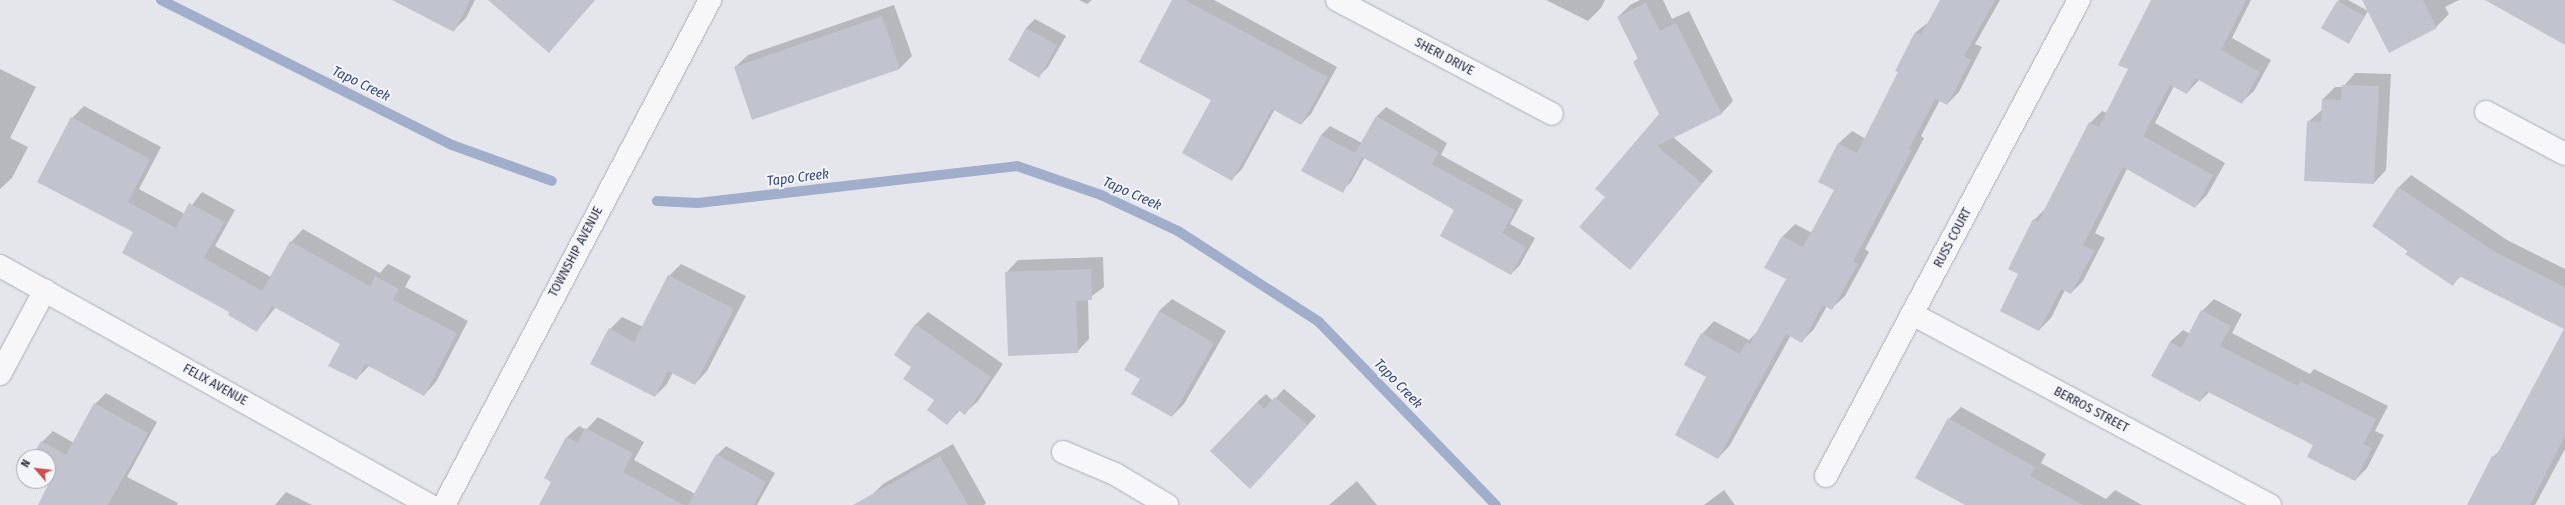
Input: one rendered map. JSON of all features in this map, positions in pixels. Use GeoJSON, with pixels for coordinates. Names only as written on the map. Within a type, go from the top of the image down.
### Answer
{"type":"FeatureCollection","features":[{"type":"Feature","properties":{"kind":"street","name":"TOWNSHIP AVENUE"},"geometry":{"type":"LineString","coordinates":[[444,505],[710,0]]}},
{"type":"Feature","properties":{"kind":"street","name":"SHERI DRIVE"},"geometry":{"type":"LineString","coordinates":[[1337,0],[1552,114]]}},
{"type":"Feature","properties":{"kind":"street","name":"RUSS COURT"},"geometry":{"type":"LineString","coordinates":[[1826,476],[2079,0]]}},
{"type":"Feature","properties":{"kind":"street"},"geometry":{"type":"LineString","coordinates":[[2486,112],[2565,154]]}},
{"type":"Feature","properties":{"kind":"street","name":"FELIX AVENUE"},"geometry":{"type":"LineString","coordinates":[[0,266],[429,505]]}},
{"type":"Feature","properties":{"kind":"street"},"geometry":{"type":"LineString","coordinates":[[0,374],[45,290]]}},
{"type":"Feature","properties":{"kind":"street","name":"BERROS STREET"},"geometry":{"type":"LineString","coordinates":[[1912,314],[2270,505]]}},
{"type":"Feature","properties":{"kind":"street"},"geometry":{"type":"LineString","coordinates":[[1063,452],[1115,474],[1167,505]]}},
{"type":"Feature","properties":{"kind":"building"},"geometry":{"type":"Polygon","coordinates":[[[392,0],[470,0],[454,32],[392,0]]]}},
{"type":"Feature","properties":{"kind":"building"},"geometry":{"type":"Polygon","coordinates":[[[488,0],[594,0],[549,53],[488,0]]]}},
{"type":"Feature","properties":{"kind":"building"},"geometry":{"type":"Polygon","coordinates":[[[1172,0],[1185,0],[1328,77],[1301,125],[1272,109],[1232,181],[1182,153],[1211,100],[1139,62],[1172,0]]]}},
{"type":"Feature","properties":{"kind":"building"},"geometry":{"type":"Polygon","coordinates":[[[1940,0],[1995,0],[1964,56],[1971,60],[1947,105],[1935,99],[1909,149],[1912,150],[1853,262],[1858,264],[1832,310],[1823,305],[1802,343],[1786,334],[1718,459],[1675,435],[1706,377],[1684,365],[1701,333],[1740,354],[1746,342],[1750,344],[1786,279],[1764,268],[1782,236],[1803,247],[1834,190],[1818,182],[1838,143],[1857,153],[1898,72],[1895,71],[1915,32],[1921,35],[1940,0]]]}},
{"type":"Feature","properties":{"kind":"building"},"geometry":{"type":"Polygon","coordinates":[[[2151,0],[2246,0],[2221,50],[2260,72],[2242,104],[2195,78],[2187,94],[2170,85],[2143,136],[2213,175],[2195,208],[2123,167],[2083,245],[2094,251],[2071,294],[2061,289],[2039,331],[2000,311],[2018,274],[2008,269],[2033,219],[2038,222],[2089,122],[2099,127],[2128,69],[2118,65],[2151,0]]]}},
{"type":"Feature","properties":{"kind":"building"},"geometry":{"type":"Polygon","coordinates":[[[2362,0],[2423,0],[2437,28],[2389,53],[2362,0]]]}},
{"type":"Feature","properties":{"kind":"building"},"geometry":{"type":"Polygon","coordinates":[[[2485,0],[2565,0],[2565,45],[2485,0]]]}},
{"type":"Feature","properties":{"kind":"building"},"geometry":{"type":"Polygon","coordinates":[[[2337,1],[2364,16],[2349,44],[2321,28],[2337,1]]]}},
{"type":"Feature","properties":{"kind":"building"},"geometry":{"type":"Polygon","coordinates":[[[1646,3],[1660,31],[1676,23],[1722,114],[1657,146],[1702,183],[1630,270],[1579,227],[1605,197],[1595,189],[1659,114],[1633,62],[1638,59],[1617,17],[1646,3]]]}},
{"type":"Feature","properties":{"kind":"building"},"geometry":{"type":"Polygon","coordinates":[[[882,16],[900,69],[752,120],[734,67],[882,16]]]}},
{"type":"Feature","properties":{"kind":"building"},"geometry":{"type":"Polygon","coordinates":[[[1026,28],[1057,45],[1039,78],[1008,60],[1026,28]]]}},
{"type":"Feature","properties":{"kind":"building"},"geometry":{"type":"Polygon","coordinates":[[[2342,85],[2379,86],[2374,184],[2304,181],[2307,121],[2321,122],[2322,99],[2341,100],[2342,85]]]}},
{"type":"Feature","properties":{"kind":"building"},"geometry":{"type":"Polygon","coordinates":[[[1376,116],[1439,152],[1432,164],[1515,210],[1502,233],[1526,247],[1511,275],[1440,236],[1454,210],[1362,157],[1343,193],[1301,171],[1321,135],[1355,153],[1376,116]]]}},
{"type":"Feature","properties":{"kind":"building"},"geometry":{"type":"Polygon","coordinates":[[[71,117],[150,159],[128,202],[176,228],[189,203],[224,222],[204,258],[262,291],[290,241],[370,286],[375,276],[399,289],[393,300],[457,333],[424,396],[365,364],[357,380],[328,366],[340,344],[272,306],[257,332],[228,315],[229,312],[122,253],[133,232],[37,182],[71,117]]]}},
{"type":"Feature","properties":{"kind":"building"},"geometry":{"type":"Polygon","coordinates":[[[2398,187],[2495,252],[2565,287],[2565,436],[2530,505],[2467,505],[2492,456],[2495,458],[2564,329],[2459,276],[2453,286],[2405,254],[2408,251],[2372,226],[2398,187]]]}},
{"type":"Feature","properties":{"kind":"building"},"geometry":{"type":"Polygon","coordinates":[[[1091,269],[1092,300],[1076,301],[1078,353],[1008,356],[1005,272],[1091,269]]]}},
{"type":"Feature","properties":{"kind":"building"},"geometry":{"type":"Polygon","coordinates":[[[668,275],[734,309],[695,385],[668,371],[655,397],[590,364],[609,328],[634,342],[668,275]]]}},
{"type":"Feature","properties":{"kind":"building"},"geometry":{"type":"Polygon","coordinates":[[[2201,310],[2231,326],[2220,346],[2298,386],[2301,381],[2376,419],[2364,444],[2372,448],[2355,481],[2307,457],[2313,445],[2206,391],[2200,402],[2151,376],[2170,342],[2181,348],[2201,310]]]}},
{"type":"Feature","properties":{"kind":"building"},"geometry":{"type":"Polygon","coordinates":[[[1159,311],[1214,343],[1172,417],[1131,394],[1140,379],[1124,370],[1159,311]]]}},
{"type":"Feature","properties":{"kind":"building"},"geometry":{"type":"Polygon","coordinates":[[[915,324],[991,377],[965,415],[958,410],[947,425],[927,410],[934,400],[903,379],[911,367],[894,355],[915,324]]]}},
{"type":"Feature","properties":{"kind":"building"},"geometry":{"type":"Polygon","coordinates":[[[1275,397],[1308,425],[1250,489],[1210,451],[1257,402],[1264,409],[1275,397]]]}},
{"type":"Feature","properties":{"kind":"building"},"geometry":{"type":"Polygon","coordinates":[[[94,403],[148,433],[108,505],[38,505],[46,489],[56,489],[56,449],[66,455],[94,403]]]}},
{"type":"Feature","properties":{"kind":"building"},"geometry":{"type":"Polygon","coordinates":[[[1948,418],[2035,467],[2030,476],[2083,505],[1965,505],[1915,478],[1948,418]]]}},
{"type":"Feature","properties":{"kind":"building"},"geometry":{"type":"Polygon","coordinates":[[[585,428],[633,453],[623,472],[684,505],[539,505],[551,482],[544,478],[566,437],[578,443],[585,428]]]}},
{"type":"Feature","properties":{"kind":"building"},"geometry":{"type":"Polygon","coordinates":[[[41,441],[55,449],[36,449],[41,441]]]}},
{"type":"Feature","properties":{"kind":"building"},"geometry":{"type":"Polygon","coordinates":[[[716,454],[766,482],[754,505],[688,505],[716,454]]]}},
{"type":"Feature","properties":{"kind":"building"},"geometry":{"type":"Polygon","coordinates":[[[940,456],[968,505],[853,505],[940,456]]]}},
{"type":"Feature","properties":{"kind":"waterway","name":"Tapo Creek"},"geometry":{"type":"LineString","coordinates":[[161,0],[452,145],[552,181]]}},
{"type":"Feature","properties":{"kind":"waterway","name":"Tapo Creek"},"geometry":{"type":"LineString","coordinates":[[657,201],[698,203],[1017,166],[1101,195],[1178,231],[1319,322],[1496,505]]}}]}
